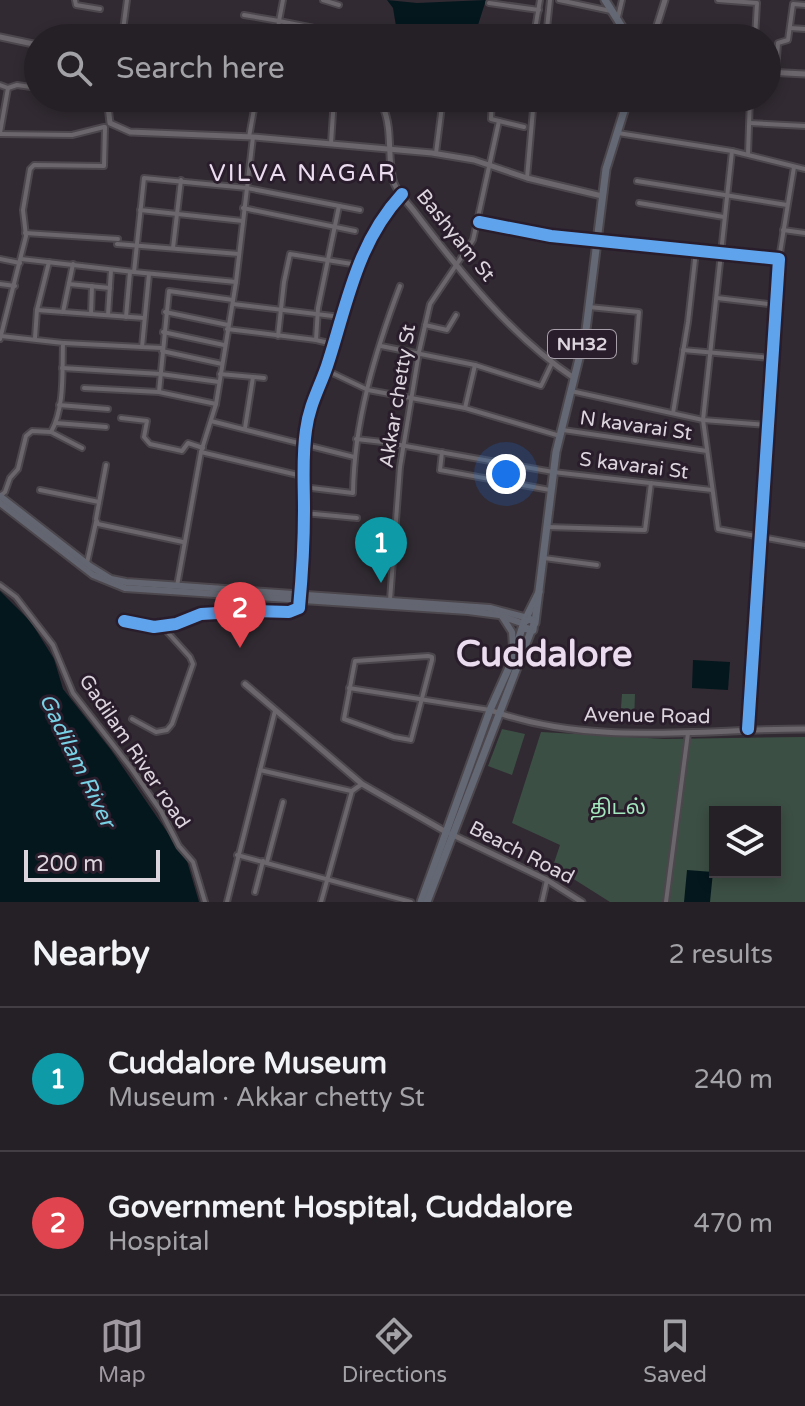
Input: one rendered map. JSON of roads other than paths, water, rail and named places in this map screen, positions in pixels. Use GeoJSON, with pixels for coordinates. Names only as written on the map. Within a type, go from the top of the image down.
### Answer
{"type":"FeatureCollection","features":[{"type":"Feature","properties":{"kind":"highway"},"geometry":{"type":"LineString","coordinates":[[605,0],[620,24]]}},
{"type":"Feature","properties":{"kind":"highway","name":"NH32"},"geometry":{"type":"LineString","coordinates":[[494,711],[540,590],[553,472],[589,307],[606,169],[623,112]]}},
{"type":"Feature","properties":{"kind":"highway","name":"NH32"},"geometry":{"type":"LineString","coordinates":[[424,902],[528,623],[531,606],[540,590]]}},
{"type":"Feature","properties":{"kind":"main road"},"geometry":{"type":"LineString","coordinates":[[0,496],[86,566]]}},
{"type":"Feature","properties":{"kind":"main road"},"geometry":{"type":"LineString","coordinates":[[0,503],[86,566],[111,579],[176,590],[501,612],[518,612],[531,606]]}},
{"type":"Feature","properties":{"kind":"main road"},"geometry":{"type":"LineString","coordinates":[[501,612],[528,623]]}},
{"type":"Feature","properties":{"kind":"main road"},"geometry":{"type":"LineString","coordinates":[[501,612],[514,641],[511,663]]}},
{"type":"Feature","properties":{"kind":"street"},"geometry":{"type":"LineString","coordinates":[[75,0],[80,7],[100,9]]}},
{"type":"Feature","properties":{"kind":"street"},"geometry":{"type":"LineString","coordinates":[[124,24],[127,0]]}},
{"type":"Feature","properties":{"kind":"street"},"geometry":{"type":"LineString","coordinates":[[279,24],[283,0]]}},
{"type":"Feature","properties":{"kind":"street"},"geometry":{"type":"LineString","coordinates":[[323,0],[339,5]]}},
{"type":"Feature","properties":{"kind":"street"},"geometry":{"type":"LineString","coordinates":[[536,24],[540,0]]}},
{"type":"Feature","properties":{"kind":"street"},"geometry":{"type":"LineString","coordinates":[[547,24],[550,0]]}},
{"type":"Feature","properties":{"kind":"street"},"geometry":{"type":"LineString","coordinates":[[559,0],[615,15],[622,0]]}},
{"type":"Feature","properties":{"kind":"street"},"geometry":{"type":"LineString","coordinates":[[657,24],[665,0]]}},
{"type":"Feature","properties":{"kind":"street"},"geometry":{"type":"LineString","coordinates":[[718,0],[757,3],[756,24]]}},
{"type":"Feature","properties":{"kind":"street"},"geometry":{"type":"LineString","coordinates":[[489,3],[539,10]]}},
{"type":"Feature","properties":{"kind":"street"},"geometry":{"type":"LineString","coordinates":[[781,42],[788,40],[793,4],[805,5]]}},
{"type":"Feature","properties":{"kind":"street"},"geometry":{"type":"LineString","coordinates":[[244,15],[294,24]]}},
{"type":"Feature","properties":{"kind":"street"},"geometry":{"type":"LineString","coordinates":[[790,28],[805,29]]}},
{"type":"Feature","properties":{"kind":"street"},"geometry":{"type":"LineString","coordinates":[[0,37],[24,42]]}},
{"type":"Feature","properties":{"kind":"street"},"geometry":{"type":"LineString","coordinates":[[781,73],[805,74]]}},
{"type":"Feature","properties":{"kind":"street"},"geometry":{"type":"LineString","coordinates":[[0,85],[8,88],[24,86]]}},
{"type":"Feature","properties":{"kind":"street"},"geometry":{"type":"LineString","coordinates":[[8,88],[0,133],[72,135],[108,125],[130,132],[251,137],[436,153],[490,164],[527,178],[602,196]]}},
{"type":"Feature","properties":{"kind":"street"},"geometry":{"type":"LineString","coordinates":[[108,112],[104,166],[31,166],[23,210],[25,233],[1,338],[162,349],[222,364]]}},
{"type":"Feature","properties":{"kind":"street"},"geometry":{"type":"LineString","coordinates":[[176,590],[202,450],[216,404],[233,302],[254,112]]}},
{"type":"Feature","properties":{"kind":"street"},"geometry":{"type":"LineString","coordinates":[[331,143],[333,112]]}},
{"type":"Feature","properties":{"kind":"street","name":"Bashyam St"},"geometry":{"type":"LineString","coordinates":[[384,112],[393,182],[499,314],[552,363],[574,378]]}},
{"type":"Feature","properties":{"kind":"street"},"geometry":{"type":"LineString","coordinates":[[436,153],[441,112]]}},
{"type":"Feature","properties":{"kind":"street"},"geometry":{"type":"LineString","coordinates":[[490,112],[489,117],[524,127]]}},
{"type":"Feature","properties":{"kind":"street"},"geometry":{"type":"LineString","coordinates":[[527,178],[533,112]]}},
{"type":"Feature","properties":{"kind":"street"},"geometry":{"type":"LineString","coordinates":[[748,154],[750,112]]}},
{"type":"Feature","properties":{"kind":"street","name":"Akkar chetty St"},"geometry":{"type":"LineString","coordinates":[[390,604],[404,446],[425,325],[430,304],[471,244],[479,222],[499,121]]}},
{"type":"Feature","properties":{"kind":"street"},"geometry":{"type":"LineString","coordinates":[[750,123],[805,126]]}},
{"type":"Feature","properties":{"kind":"street"},"geometry":{"type":"LineString","coordinates":[[616,133],[748,154],[805,169]]}},
{"type":"Feature","properties":{"kind":"street"},"geometry":{"type":"LineString","coordinates":[[732,151],[703,420],[718,529],[805,545]]}},
{"type":"Feature","properties":{"kind":"street"},"geometry":{"type":"LineString","coordinates":[[748,729],[779,259],[794,167]]}},
{"type":"Feature","properties":{"kind":"street"},"geometry":{"type":"LineString","coordinates":[[126,317],[144,178],[247,188],[360,210]]}},
{"type":"Feature","properties":{"kind":"street"},"geometry":{"type":"LineString","coordinates":[[173,248],[181,180]]}},
{"type":"Feature","properties":{"kind":"street"},"geometry":{"type":"LineString","coordinates":[[637,181],[787,205]]}},
{"type":"Feature","properties":{"kind":"street"},"geometry":{"type":"LineString","coordinates":[[124,621],[154,627],[176,624],[201,614],[297,610],[304,513],[302,476],[311,402],[326,370],[352,277],[386,212],[402,194]]}},
{"type":"Feature","properties":{"kind":"street"},"geometry":{"type":"LineString","coordinates":[[639,203],[724,217]]}},
{"type":"Feature","properties":{"kind":"street"},"geometry":{"type":"LineString","coordinates":[[316,340],[339,206]]}},
{"type":"Feature","properties":{"kind":"street"},"geometry":{"type":"LineString","coordinates":[[243,208],[355,231]]}},
{"type":"Feature","properties":{"kind":"street"},"geometry":{"type":"LineString","coordinates":[[140,210],[243,221]]}},
{"type":"Feature","properties":{"kind":"street"},"geometry":{"type":"LineString","coordinates":[[479,222],[534,234],[779,259]]}},
{"type":"Feature","properties":{"kind":"street"},"geometry":{"type":"LineString","coordinates":[[783,230],[805,233]]}},
{"type":"Feature","properties":{"kind":"street"},"geometry":{"type":"LineString","coordinates":[[25,233],[239,254]]}},
{"type":"Feature","properties":{"kind":"street"},"geometry":{"type":"LineString","coordinates":[[673,413],[696,251]]}},
{"type":"Feature","properties":{"kind":"street"},"geometry":{"type":"LineString","coordinates":[[278,336],[290,254],[358,265]]}},
{"type":"Feature","properties":{"kind":"street"},"geometry":{"type":"LineString","coordinates":[[0,259],[236,282]]}},
{"type":"Feature","properties":{"kind":"street"},"geometry":{"type":"LineString","coordinates":[[35,338],[37,310],[49,262]]}},
{"type":"Feature","properties":{"kind":"street"},"geometry":{"type":"LineString","coordinates":[[63,312],[73,264]]}},
{"type":"Feature","properties":{"kind":"street"},"geometry":{"type":"LineString","coordinates":[[108,316],[111,270]]}},
{"type":"Feature","properties":{"kind":"street"},"geometry":{"type":"LineString","coordinates":[[142,347],[149,274]]}},
{"type":"Feature","properties":{"kind":"street"},"geometry":{"type":"LineString","coordinates":[[0,284],[15,286]]}},
{"type":"Feature","properties":{"kind":"street"},"geometry":{"type":"LineString","coordinates":[[69,284],[110,288]]}},
{"type":"Feature","properties":{"kind":"street"},"geometry":{"type":"LineString","coordinates":[[91,314],[92,286]]}},
{"type":"Feature","properties":{"kind":"street"},"geometry":{"type":"LineString","coordinates":[[303,487],[353,493],[356,439],[400,286]]}},
{"type":"Feature","properties":{"kind":"street"},"geometry":{"type":"LineString","coordinates":[[159,392],[165,312],[168,294],[172,290],[282,311],[341,317]]}},
{"type":"Feature","properties":{"kind":"street"},"geometry":{"type":"LineString","coordinates":[[717,298],[776,305]]}},
{"type":"Feature","properties":{"kind":"street"},"geometry":{"type":"LineString","coordinates":[[589,307],[639,312],[635,361]]}},
{"type":"Feature","properties":{"kind":"street"},"geometry":{"type":"LineString","coordinates":[[37,310],[144,318]]}},
{"type":"Feature","properties":{"kind":"street"},"geometry":{"type":"LineString","coordinates":[[165,312],[228,327],[333,344]]}},
{"type":"Feature","properties":{"kind":"street"},"geometry":{"type":"LineString","coordinates":[[425,325],[447,330],[456,315]]}},
{"type":"Feature","properties":{"kind":"street"},"geometry":{"type":"LineString","coordinates":[[163,332],[225,345]]}},
{"type":"Feature","properties":{"kind":"street"},"geometry":{"type":"LineString","coordinates":[[51,432],[59,405],[63,343]]}},
{"type":"Feature","properties":{"kind":"street"},"geometry":{"type":"LineString","coordinates":[[381,346],[475,365],[543,385],[552,363]]}},
{"type":"Feature","properties":{"kind":"street"},"geometry":{"type":"LineString","coordinates":[[683,350],[771,358]]}},
{"type":"Feature","properties":{"kind":"street"},"geometry":{"type":"LineString","coordinates":[[465,408],[475,365]]}},
{"type":"Feature","properties":{"kind":"street"},"geometry":{"type":"LineString","coordinates":[[62,368],[161,374],[219,382]]}},
{"type":"Feature","properties":{"kind":"street","name":"N kavarai St"},"geometry":{"type":"LineString","coordinates":[[326,370],[368,390],[465,408],[560,433],[707,451]]}},
{"type":"Feature","properties":{"kind":"street"},"geometry":{"type":"LineString","coordinates":[[220,374],[264,378]]}},
{"type":"Feature","properties":{"kind":"street"},"geometry":{"type":"LineString","coordinates":[[245,428],[253,377]]}},
{"type":"Feature","properties":{"kind":"street"},"geometry":{"type":"LineString","coordinates":[[84,388],[159,392],[216,404]]}},
{"type":"Feature","properties":{"kind":"street"},"geometry":{"type":"LineString","coordinates":[[571,391],[703,420],[768,425]]}},
{"type":"Feature","properties":{"kind":"street"},"geometry":{"type":"LineString","coordinates":[[59,405],[108,409]]}},
{"type":"Feature","properties":{"kind":"street"},"geometry":{"type":"LineString","coordinates":[[121,418],[147,421],[144,437],[150,444],[182,451],[188,443],[202,450],[302,476]]}},
{"type":"Feature","properties":{"kind":"street"},"geometry":{"type":"LineString","coordinates":[[211,421],[354,457]]}},
{"type":"Feature","properties":{"kind":"street"},"geometry":{"type":"LineString","coordinates":[[56,423],[106,427]]}},
{"type":"Feature","properties":{"kind":"street"},"geometry":{"type":"LineString","coordinates":[[0,496],[18,469],[26,436],[32,431],[51,432],[82,448]]}},
{"type":"Feature","properties":{"kind":"street","name":"S kavarai St"},"geometry":{"type":"LineString","coordinates":[[356,439],[553,472],[712,490]]}},
{"type":"Feature","properties":{"kind":"street"},"geometry":{"type":"LineString","coordinates":[[442,452],[440,470],[551,490]]}},
{"type":"Feature","properties":{"kind":"street"},"geometry":{"type":"LineString","coordinates":[[86,566],[106,465]]}},
{"type":"Feature","properties":{"kind":"street"},"geometry":{"type":"LineString","coordinates":[[547,527],[645,530],[651,483]]}},
{"type":"Feature","properties":{"kind":"street"},"geometry":{"type":"LineString","coordinates":[[40,490],[99,502]]}},
{"type":"Feature","properties":{"kind":"street"},"geometry":{"type":"LineString","coordinates":[[304,513],[357,518]]}},
{"type":"Feature","properties":{"kind":"street"},"geometry":{"type":"LineString","coordinates":[[96,522],[183,542]]}},
{"type":"Feature","properties":{"kind":"street"},"geometry":{"type":"LineString","coordinates":[[544,558],[597,565]]}},
{"type":"Feature","properties":{"kind":"street","name":"Gadilam River road"},"geometry":{"type":"LineString","coordinates":[[0,585],[16,597],[53,645],[73,693],[161,811],[179,846],[193,862],[205,902]]}},
{"type":"Feature","properties":{"kind":"street"},"geometry":{"type":"LineString","coordinates":[[132,719],[156,732],[167,730],[172,724],[193,664],[161,625]]}},
{"type":"Feature","properties":{"kind":"street"},"geometry":{"type":"LineString","coordinates":[[432,657],[423,698],[411,740],[408,741],[344,719],[355,661],[432,657]]}},
{"type":"Feature","properties":{"kind":"street","name":"Beach Road"},"geometry":{"type":"LineString","coordinates":[[245,684],[362,784],[449,833],[547,880],[582,902]]}},
{"type":"Feature","properties":{"kind":"street"},"geometry":{"type":"LineString","coordinates":[[349,688],[494,711]]}},
{"type":"Feature","properties":{"kind":"street"},"geometry":{"type":"LineString","coordinates":[[227,902],[275,711]]}},
{"type":"Feature","properties":{"kind":"street","name":"Avenue Road"},"geometry":{"type":"LineString","coordinates":[[494,711],[530,723],[585,732],[688,733],[805,729]]}},
{"type":"Feature","properties":{"kind":"street"},"geometry":{"type":"LineString","coordinates":[[666,902],[688,733]]}},
{"type":"Feature","properties":{"kind":"street"},"geometry":{"type":"LineString","coordinates":[[260,770],[352,791]]}},
{"type":"Feature","properties":{"kind":"street"},"geometry":{"type":"LineString","coordinates":[[321,902],[352,791],[362,784]]}},
{"type":"Feature","properties":{"kind":"street"},"geometry":{"type":"LineString","coordinates":[[255,892],[283,802]]}},
{"type":"Feature","properties":{"kind":"street"},"geometry":{"type":"LineString","coordinates":[[237,855],[411,902]]}},
{"type":"Feature","properties":{"kind":"street"},"geometry":{"type":"LineString","coordinates":[[542,902],[547,880]]}},
{"type":"Feature","properties":{"kind":"water"},"geometry":{"type":"Polygon","coordinates":[[[387,0],[417,3],[486,0],[478,24],[396,24],[393,8],[387,0]]]}},
{"type":"Feature","properties":{"kind":"water","name":"Gadilam River"},"geometry":{"type":"Polygon","coordinates":[[[0,591],[31,622],[54,659],[63,689],[111,750],[187,861],[199,902],[0,902],[0,591]]]}},
{"type":"Feature","properties":{"kind":"water"},"geometry":{"type":"Polygon","coordinates":[[[693,660],[730,662],[728,690],[692,688],[693,660]]]}},
{"type":"Feature","properties":{"kind":"water"},"geometry":{"type":"Polygon","coordinates":[[[687,870],[709,872],[709,878],[712,878],[710,902],[684,902],[687,870]]]}},
{"type":"Feature","properties":{"kind":"place","name":"Cuddalore Museum"},"geometry":{"type":"Point","coordinates":[381,583]}},
{"type":"Feature","properties":{"kind":"place","name":"Government Hospital, Cuddalore"},"geometry":{"type":"Point","coordinates":[240,648]}},
{"type":"Feature","properties":{"kind":"district","name":"VILVA NAGAR"},"geometry":{"type":"Point","coordinates":[303,173]}},
{"type":"Feature","properties":{"kind":"district","name":"Cuddalore"},"geometry":{"type":"Point","coordinates":[544,653]}},
{"type":"Feature","properties":{"kind":"park label","name":"திடல்"},"geometry":{"type":"Point","coordinates":[618,807]}}]}
